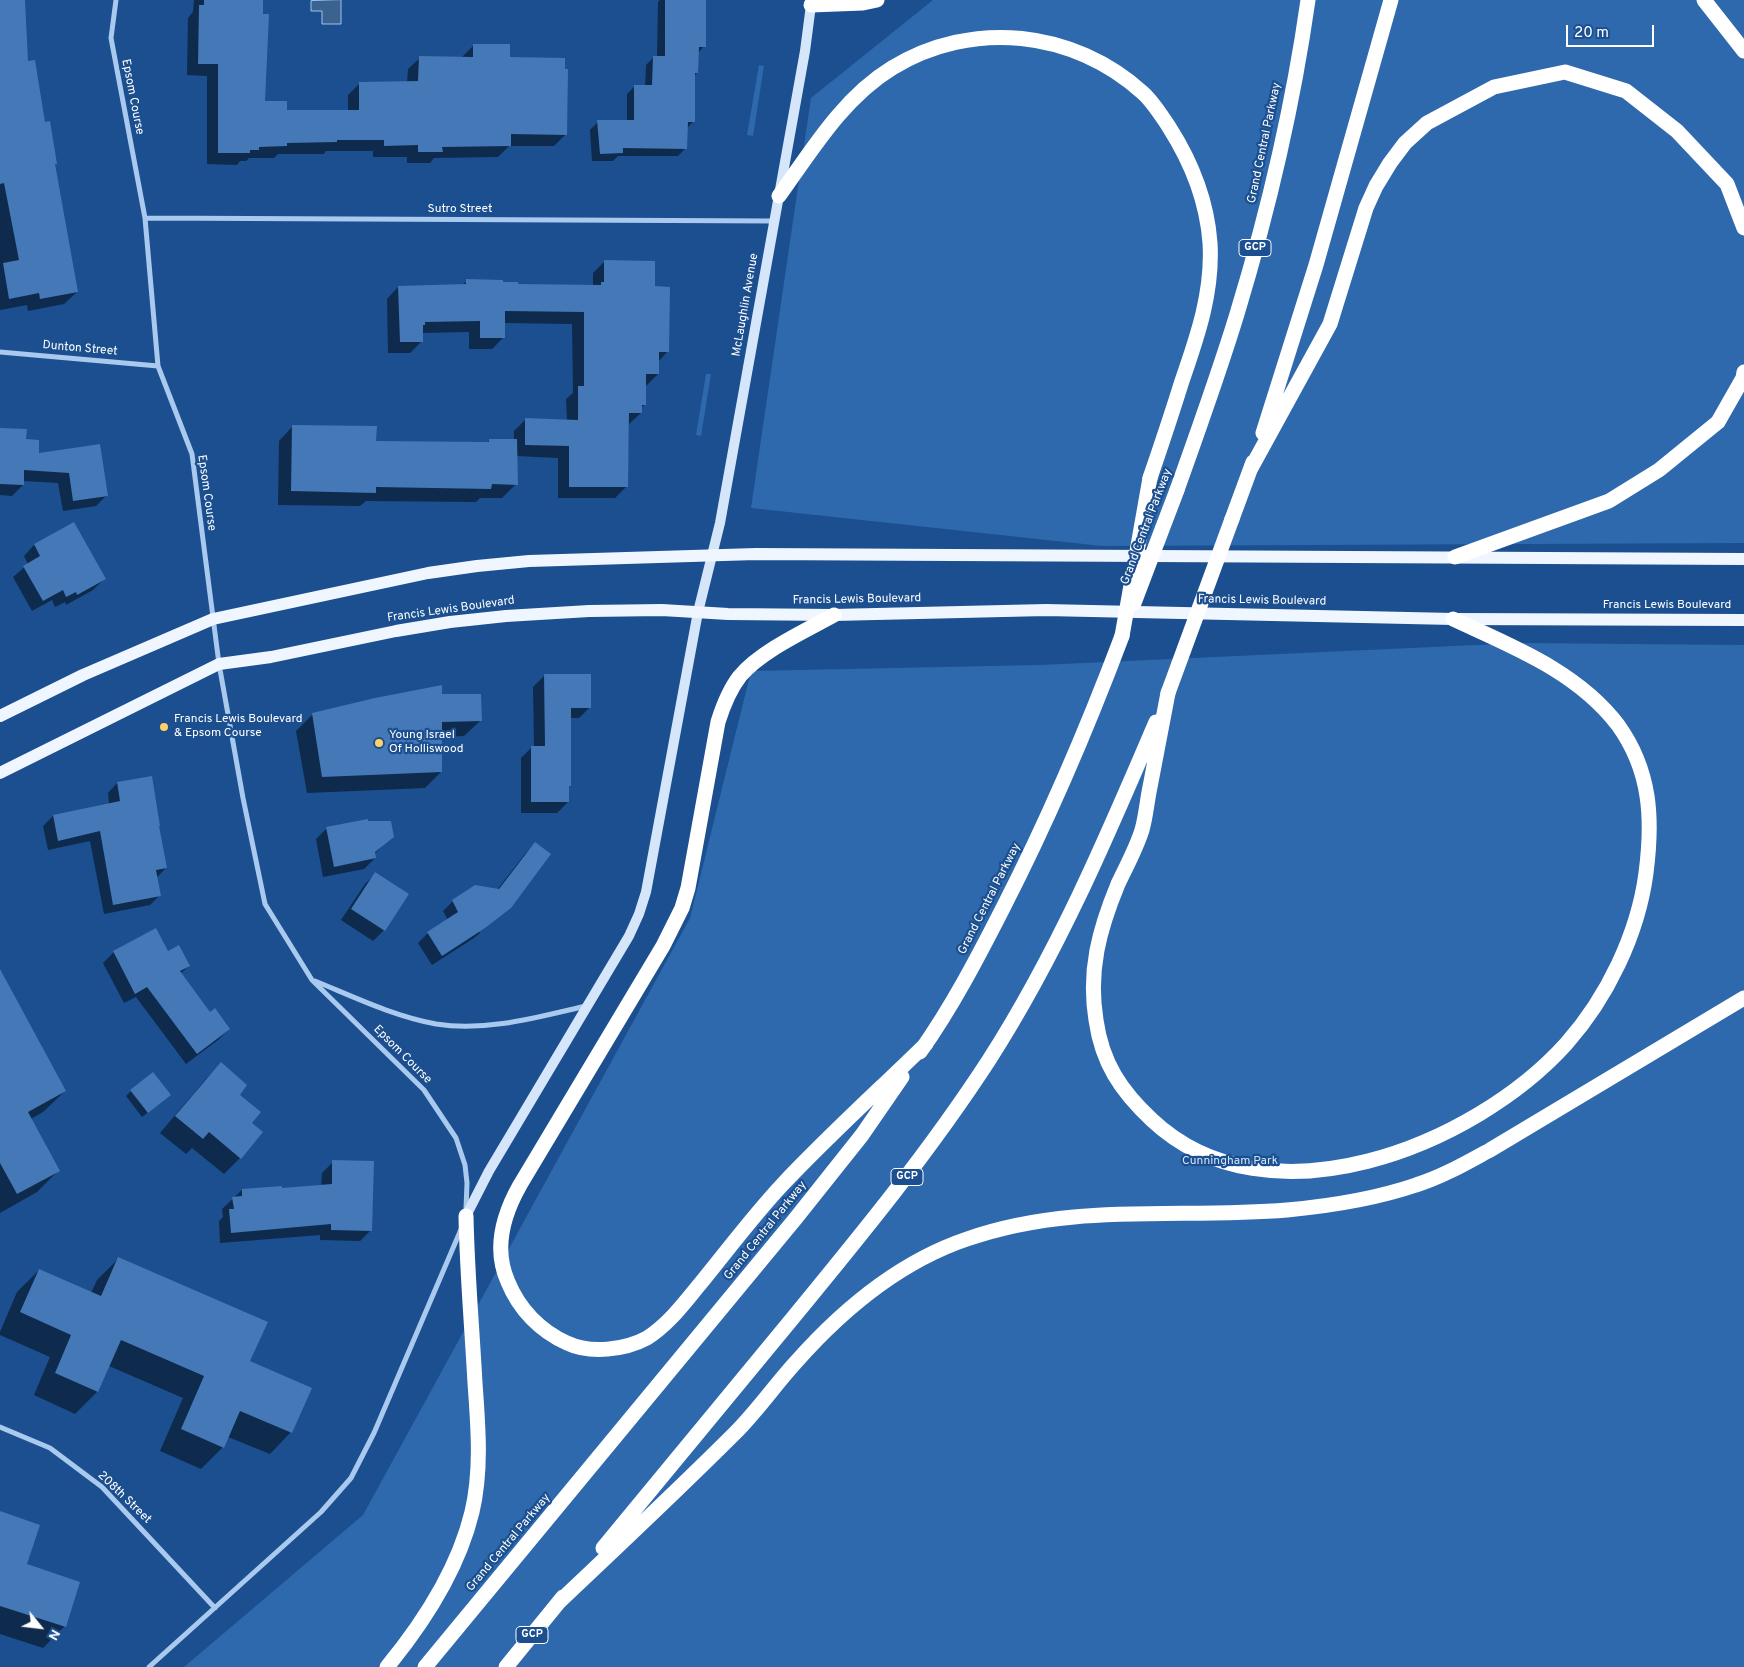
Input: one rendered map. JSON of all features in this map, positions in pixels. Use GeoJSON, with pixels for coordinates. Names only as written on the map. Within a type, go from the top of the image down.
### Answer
{"type":"FeatureCollection","features":[{"type":"Feature","properties":{"kind":"highway"},"geometry":{"type":"LineString","coordinates":[[811,3],[863,3],[877,0]]}},
{"type":"Feature","properties":{"kind":"highway","name":"Grand Central Parkway"},"geometry":{"type":"LineString","coordinates":[[425,1667],[796,1218],[862,1135],[926,1044],[979,956],[1022,870],[1071,763],[1105,681],[1177,490],[1237,313],[1266,210],[1289,106],[1308,0]]}},
{"type":"Feature","properties":{"kind":"highway","name":"GCP"},"geometry":{"type":"LineString","coordinates":[[506,1667],[864,1232],[903,1182],[985,1066],[1018,1012],[1068,917],[1115,818],[1168,693],[1250,470],[1285,366],[1316,265],[1391,0]]}},
{"type":"Feature","properties":{"kind":"highway"},"geometry":{"type":"LineString","coordinates":[[1704,0],[1744,51]]}},
{"type":"Feature","properties":{"kind":"highway"},"geometry":{"type":"LineString","coordinates":[[779,196],[835,119],[855,96],[892,68],[930,50],[953,42],[976,37],[999,37],[1044,42],[1068,48],[1087,56],[1127,79],[1145,95],[1160,113],[1185,154],[1202,195],[1207,215],[1210,243],[1209,283],[1197,339],[1150,478],[1122,636]]}},
{"type":"Feature","properties":{"kind":"highway"},"geometry":{"type":"LineString","coordinates":[[1250,470],[1330,324],[1366,208],[1376,186],[1390,163],[1405,144],[1427,123],[1494,87],[1565,72],[1626,91],[1677,130],[1727,184],[1744,228]]}},
{"type":"Feature","properties":{"kind":"highway"},"geometry":{"type":"LineString","coordinates":[[1455,557],[1602,504],[1659,470],[1718,422],[1743,378],[1744,372]]}},
{"type":"Feature","properties":{"kind":"highway"},"geometry":{"type":"LineString","coordinates":[[834,615],[760,658],[740,677],[723,705],[716,731],[690,880],[682,908],[663,946],[520,1185],[507,1212],[500,1243],[501,1260],[512,1292],[531,1318],[555,1338],[570,1345],[584,1349],[616,1348],[646,1338],[671,1320],[782,1186],[926,1044]]}},
{"type":"Feature","properties":{"kind":"highway"},"geometry":{"type":"LineString","coordinates":[[1168,693],[1141,832],[1105,917],[1093,970],[1093,997],[1096,1023],[1101,1045],[1110,1069],[1125,1092],[1160,1128],[1178,1142],[1199,1153],[1223,1162],[1246,1168],[1276,1172],[1337,1167],[1374,1159],[1413,1147],[1481,1114],[1518,1089],[1544,1066],[1573,1035],[1588,1016],[1622,955],[1636,919],[1650,846],[1650,818],[1644,776],[1634,751],[1618,725],[1584,690],[1546,664],[1452,619]]}},
{"type":"Feature","properties":{"kind":"highway"},"geometry":{"type":"LineString","coordinates":[[558,1603],[738,1431],[797,1361],[830,1326],[864,1295],[929,1255],[966,1239],[1043,1220],[1117,1213],[1285,1210],[1330,1205],[1416,1185],[1453,1170],[1490,1150],[1744,998]]}},
{"type":"Feature","properties":{"kind":"highway"},"geometry":{"type":"LineString","coordinates":[[387,1667],[428,1610],[442,1586],[455,1561],[472,1512],[478,1459],[478,1431],[466,1216]]}},
{"type":"Feature","properties":{"kind":"main road"},"geometry":{"type":"LineString","coordinates":[[0,716],[83,675],[212,619],[428,573],[529,561],[712,555],[937,554],[1744,559]]}},
{"type":"Feature","properties":{"kind":"main road","name":"Francis Lewis Boulevard"},"geometry":{"type":"LineString","coordinates":[[0,773],[219,664],[271,657],[396,631],[450,622],[506,616],[588,611],[834,615],[1046,610],[1452,619],[1744,620]]}},
{"type":"Feature","properties":{"kind":"street","name":"Epsom Course"},"geometry":{"type":"LineString","coordinates":[[116,0],[111,38],[145,218],[158,366],[192,454],[219,664],[243,798],[265,904],[312,980],[424,1090],[446,1122],[456,1138],[465,1165],[467,1183],[466,1216]]}},
{"type":"Feature","properties":{"kind":"street","name":"McLaughlin Avenue"},"geometry":{"type":"LineString","coordinates":[[698,612],[720,523],[805,51],[811,3]]}},
{"type":"Feature","properties":{"kind":"street","name":"Sutro Street"},"geometry":{"type":"LineString","coordinates":[[145,218],[774,220]]}},
{"type":"Feature","properties":{"kind":"street","name":"Dunton Street"},"geometry":{"type":"LineString","coordinates":[[0,352],[158,366]]}},
{"type":"Feature","properties":{"kind":"street"},"geometry":{"type":"LineString","coordinates":[[149,1667],[321,1512],[351,1478],[374,1433],[466,1216],[489,1171],[629,936],[639,914],[646,892],[698,612]]}},
{"type":"Feature","properties":{"kind":"street","name":"Epsom Course"},"geometry":{"type":"LineString","coordinates":[[312,980],[385,1010],[438,1024],[490,1025],[523,1021],[587,1006]]}},
{"type":"Feature","properties":{"kind":"street","name":"208th Street"},"geometry":{"type":"LineString","coordinates":[[0,1427],[50,1448],[102,1487],[215,1608]]}},
{"type":"Feature","properties":{"kind":"green space"},"geometry":{"type":"Polygon","coordinates":[[[933,0],[1744,0],[1744,543],[1102,546],[751,508],[811,98],[933,0]]]}},
{"type":"Feature","properties":{"kind":"green space"},"geometry":{"type":"Polygon","coordinates":[[[759,65],[764,66],[753,136],[747,135],[759,65]]]}},
{"type":"Feature","properties":{"kind":"green space"},"geometry":{"type":"Polygon","coordinates":[[[706,374],[711,374],[701,436],[696,435],[706,374]]]}},
{"type":"Feature","properties":{"kind":"green space","name":"Cunningham Park"},"geometry":{"type":"Polygon","coordinates":[[[1520,643],[1744,645],[1744,1667],[184,1667],[363,1515],[690,918],[751,671],[1040,665],[1520,643]]]}},
{"type":"Feature","properties":{"kind":"shaded area"},"geometry":{"type":"Polygon","coordinates":[[[341,0],[341,24],[322,24],[322,11],[311,11],[311,1],[341,0]]]}},
{"type":"Feature","properties":{"kind":"building"},"geometry":{"type":"Polygon","coordinates":[[[0,0],[25,0],[28,61],[35,60],[45,122],[50,121],[57,164],[55,164],[78,292],[40,299],[39,293],[9,299],[3,263],[19,260],[4,183],[0,184],[0,0]]]}},
{"type":"Feature","properties":{"kind":"building"},"geometry":{"type":"Polygon","coordinates":[[[204,0],[263,0],[263,14],[269,14],[265,101],[287,101],[287,110],[359,110],[359,82],[418,81],[419,56],[473,57],[473,44],[510,44],[510,57],[565,58],[565,69],[568,69],[567,135],[511,134],[511,146],[442,147],[443,152],[418,152],[418,145],[384,146],[384,140],[337,140],[337,142],[287,143],[287,146],[259,147],[259,150],[250,150],[250,153],[218,153],[218,64],[198,64],[199,5],[204,5],[204,0]]]}},
{"type":"Feature","properties":{"kind":"building"},"geometry":{"type":"Polygon","coordinates":[[[665,0],[706,0],[706,47],[699,47],[698,73],[695,73],[695,122],[688,122],[687,149],[623,148],[623,153],[600,154],[597,120],[634,120],[634,85],[652,85],[653,56],[665,56],[665,0]]]}},
{"type":"Feature","properties":{"kind":"building"},"geometry":{"type":"Polygon","coordinates":[[[604,260],[655,261],[655,286],[670,287],[669,352],[659,352],[659,374],[646,374],[646,405],[642,405],[642,413],[629,413],[628,487],[569,487],[569,446],[525,445],[525,418],[578,420],[578,386],[584,386],[584,312],[505,311],[505,338],[480,338],[480,321],[425,322],[425,325],[423,325],[423,342],[400,342],[398,286],[466,284],[466,279],[503,280],[503,282],[518,282],[518,284],[601,285],[601,282],[604,282],[604,260]]]}},
{"type":"Feature","properties":{"kind":"building"},"geometry":{"type":"Polygon","coordinates":[[[292,425],[377,426],[376,441],[489,442],[489,439],[517,439],[518,485],[492,484],[491,489],[376,487],[376,493],[291,491],[292,425]]]}},
{"type":"Feature","properties":{"kind":"building"},"geometry":{"type":"Polygon","coordinates":[[[0,428],[27,429],[26,439],[39,440],[39,453],[100,444],[108,496],[73,501],[69,473],[24,470],[24,485],[0,484],[0,428]]]}},
{"type":"Feature","properties":{"kind":"building"},"geometry":{"type":"Polygon","coordinates":[[[74,522],[106,579],[77,595],[76,592],[66,597],[63,590],[43,601],[23,566],[40,556],[34,544],[74,522]]]}},
{"type":"Feature","properties":{"kind":"building"},"geometry":{"type":"Polygon","coordinates":[[[544,674],[591,674],[591,708],[571,708],[571,786],[569,786],[569,802],[531,802],[531,746],[545,746],[544,674]]]}},
{"type":"Feature","properties":{"kind":"building","name":"Young Israel Of Holliswood"},"geometry":{"type":"Polygon","coordinates":[[[442,685],[442,694],[481,694],[482,721],[442,722],[442,772],[322,777],[312,713],[442,685]]]}},
{"type":"Feature","properties":{"kind":"building"},"geometry":{"type":"Polygon","coordinates":[[[152,776],[167,868],[156,870],[161,896],[113,905],[100,831],[58,841],[53,815],[120,801],[117,782],[152,776]]]}},
{"type":"Feature","properties":{"kind":"building"},"geometry":{"type":"Polygon","coordinates":[[[368,819],[368,821],[391,821],[394,837],[375,852],[376,858],[334,867],[326,827],[368,819]]]}},
{"type":"Feature","properties":{"kind":"building"},"geometry":{"type":"Polygon","coordinates":[[[535,842],[551,854],[511,908],[485,928],[442,956],[427,932],[458,912],[452,900],[475,885],[499,889],[535,842]]]}},
{"type":"Feature","properties":{"kind":"building"},"geometry":{"type":"Polygon","coordinates":[[[375,872],[409,894],[385,931],[351,909],[375,872]]]}},
{"type":"Feature","properties":{"kind":"building"},"geometry":{"type":"Polygon","coordinates":[[[156,928],[168,951],[179,945],[190,966],[180,971],[210,1012],[215,1008],[230,1029],[197,1054],[147,987],[135,994],[113,951],[156,928]]]}},
{"type":"Feature","properties":{"kind":"building"},"geometry":{"type":"Polygon","coordinates":[[[0,969],[66,1091],[28,1112],[60,1171],[17,1194],[0,1163],[0,969]]]}},
{"type":"Feature","properties":{"kind":"building"},"geometry":{"type":"Polygon","coordinates":[[[221,1062],[247,1085],[240,1095],[261,1112],[252,1123],[263,1132],[241,1159],[209,1132],[203,1139],[175,1116],[221,1062]]]}},
{"type":"Feature","properties":{"kind":"building"},"geometry":{"type":"Polygon","coordinates":[[[153,1072],[171,1095],[148,1113],[130,1090],[153,1072]]]}},
{"type":"Feature","properties":{"kind":"building"},"geometry":{"type":"Polygon","coordinates":[[[332,1160],[374,1161],[372,1231],[331,1230],[331,1224],[231,1233],[229,1209],[234,1209],[232,1197],[242,1196],[242,1189],[332,1184],[332,1160]]]}},
{"type":"Feature","properties":{"kind":"building"},"geometry":{"type":"Polygon","coordinates":[[[118,1257],[268,1322],[250,1361],[312,1388],[292,1433],[240,1411],[224,1448],[181,1429],[204,1376],[121,1340],[98,1392],[55,1373],[71,1335],[20,1312],[39,1269],[101,1296],[118,1257]]]}},
{"type":"Feature","properties":{"kind":"building"},"geometry":{"type":"Polygon","coordinates":[[[0,1511],[40,1525],[27,1564],[80,1582],[66,1627],[0,1606],[0,1511]]]}},
{"type":"Feature","properties":{"kind":"place","name":"Francis Lewis Boulevard & Epsom Course"},"geometry":{"type":"Point","coordinates":[164,727]}},
{"type":"Feature","properties":{"kind":"place","name":"Young Israel Of Holliswood"},"geometry":{"type":"Point","coordinates":[379,743]}}]}
